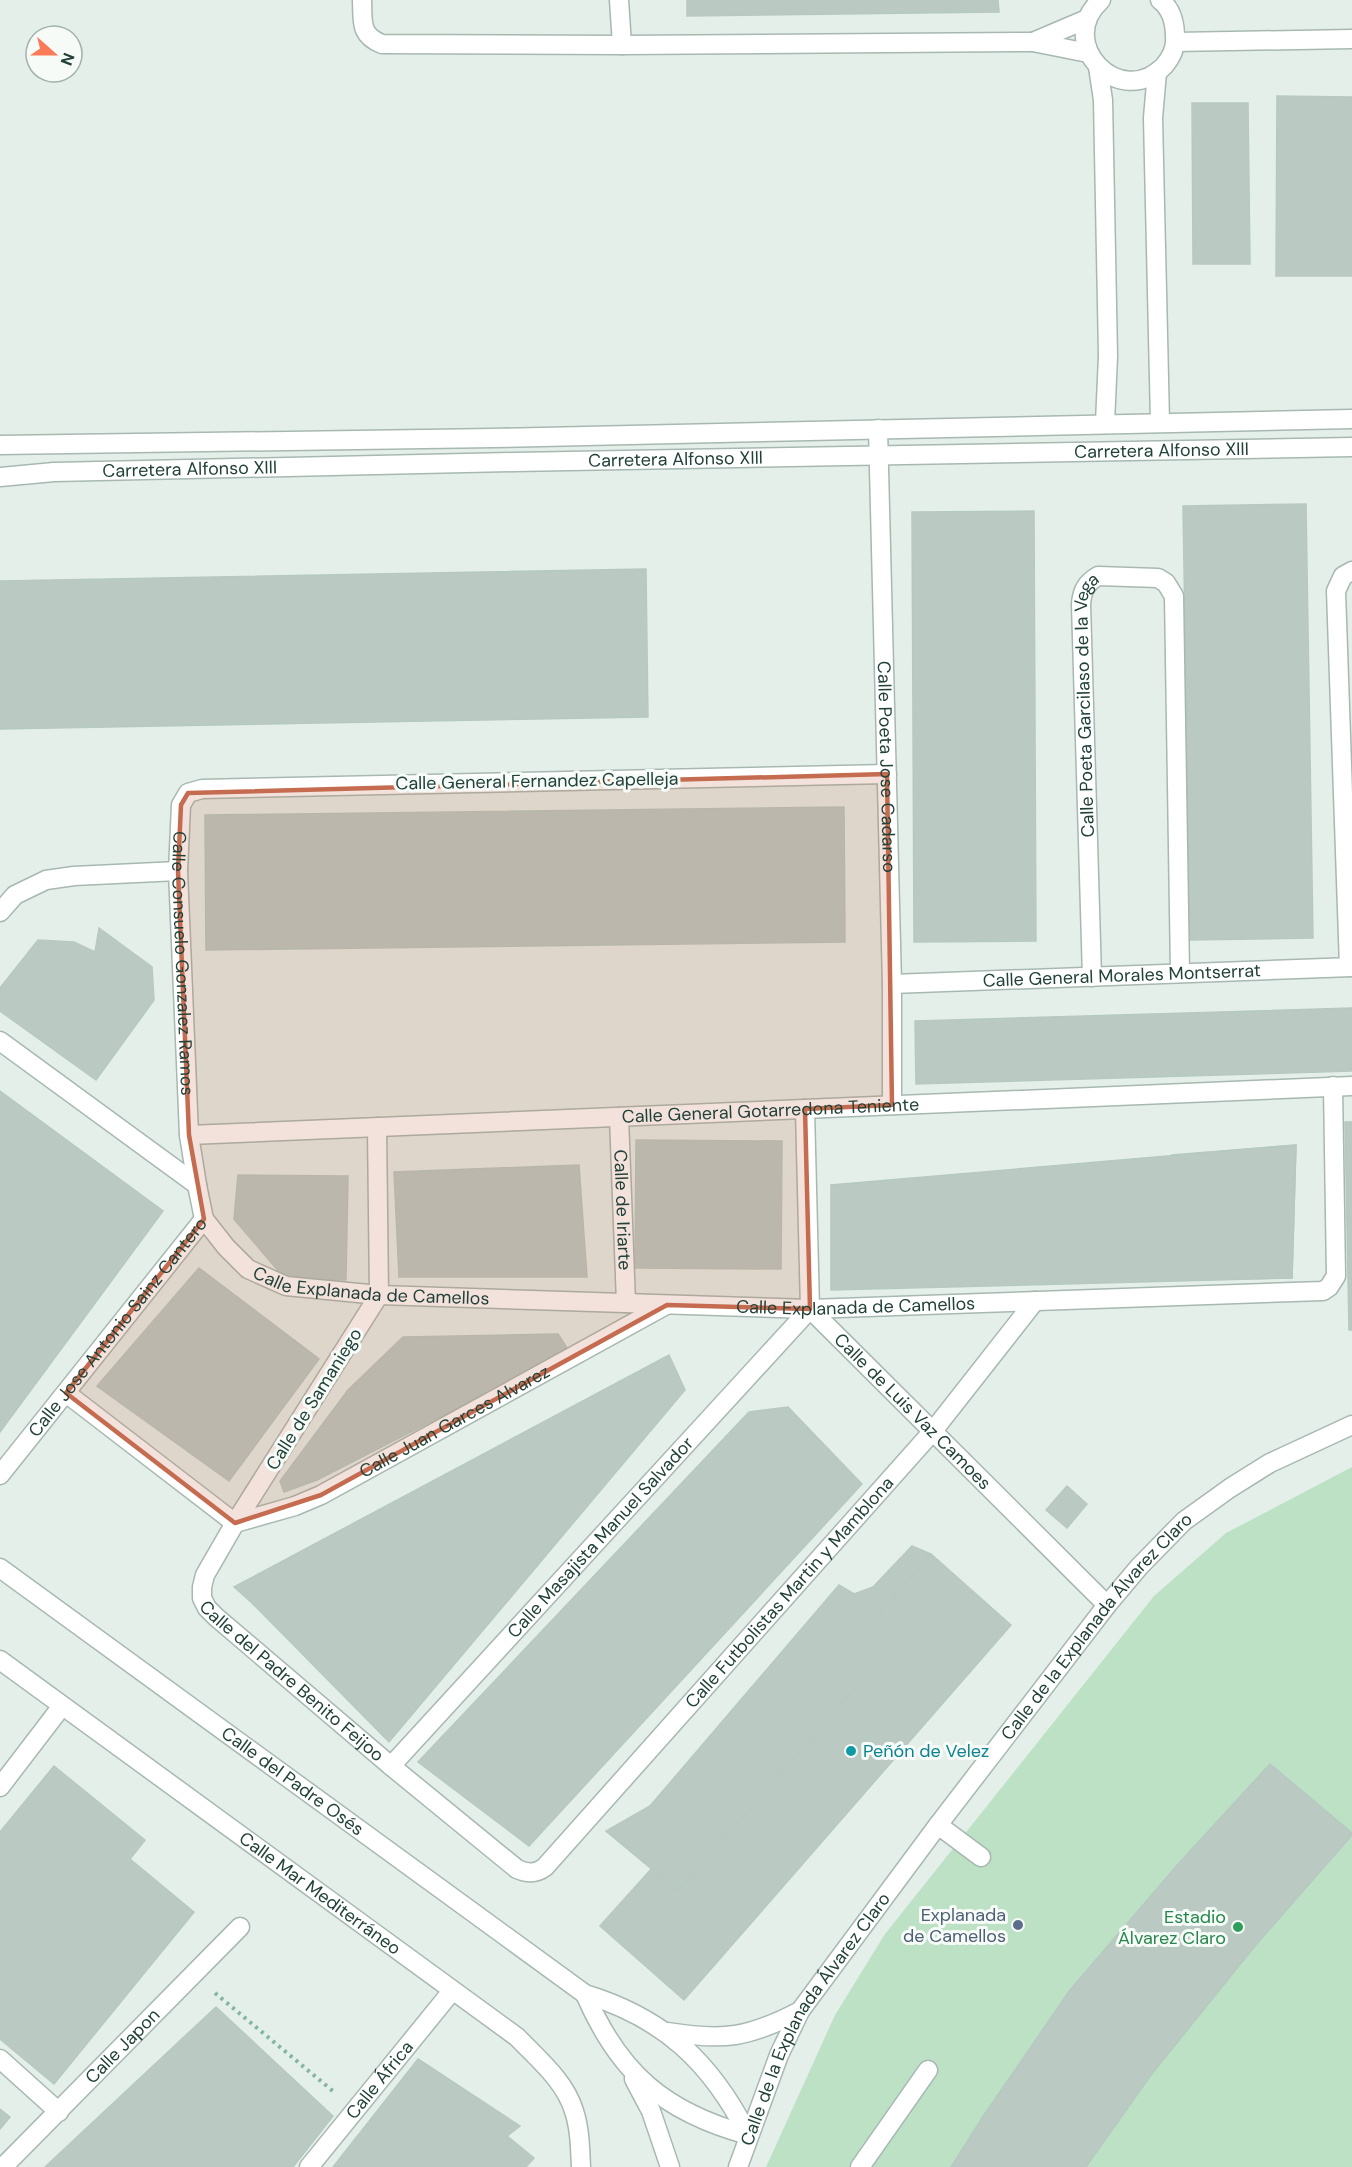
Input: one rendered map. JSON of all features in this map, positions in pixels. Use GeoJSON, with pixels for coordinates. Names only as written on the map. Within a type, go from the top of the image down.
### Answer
{"type":"FeatureCollection","features":[{"type":"Feature","properties":{"kind":"street"},"geometry":{"type":"LineString","coordinates":[[362,0],[364,29],[368,36],[382,44],[1033,42],[1093,60],[1111,76],[1126,81],[1142,79],[1157,72],[1172,54],[1176,42],[1175,22],[1165,4],[1160,0]]}},
{"type":"Feature","properties":{"kind":"street"},"geometry":{"type":"LineString","coordinates":[[619,0],[622,45]]}},
{"type":"Feature","properties":{"kind":"street"},"geometry":{"type":"LineString","coordinates":[[1101,0],[1092,9],[1087,19],[1084,36],[1103,100],[1108,356],[1105,423]]}},
{"type":"Feature","properties":{"kind":"street"},"geometry":{"type":"LineString","coordinates":[[1033,42],[1087,19]]}},
{"type":"Feature","properties":{"kind":"street"},"geometry":{"type":"LineString","coordinates":[[1176,42],[1352,39]]}},
{"type":"Feature","properties":{"kind":"street"},"geometry":{"type":"LineString","coordinates":[[1157,72],[1153,118],[1160,422]]}},
{"type":"Feature","properties":{"kind":"street","name":"Carretera Alfonso XIII"},"geometry":{"type":"LineString","coordinates":[[0,445],[493,438],[1352,419]]}},
{"type":"Feature","properties":{"kind":"street","name":"Calle Poeta Jose Cadarso"},"geometry":{"type":"LineString","coordinates":[[878,429],[892,984],[892,1105]]}},
{"type":"Feature","properties":{"kind":"street","name":"Carretera Alfonso XIII"},"geometry":{"type":"LineString","coordinates":[[0,477],[66,472],[1352,447]]}},
{"type":"Feature","properties":{"kind":"street"},"geometry":{"type":"LineString","coordinates":[[1350,967],[1336,591],[1343,576],[1352,571]]}},
{"type":"Feature","properties":{"kind":"street","name":"Calle Poeta Garcilaso de la Vega"},"geometry":{"type":"LineString","coordinates":[[1092,977],[1081,604],[1084,587],[1098,576],[1158,578],[1166,582],[1174,596],[1180,973]]}},
{"type":"Feature","properties":{"kind":"street","name":"Calle General Fernandez Capelleja"},"geometry":{"type":"LineString","coordinates":[[188,793],[202,789],[887,774]]}},
{"type":"Feature","properties":{"kind":"street","name":"Calle Consuelo Gonzalez Ramos"},"geometry":{"type":"LineString","coordinates":[[188,793],[180,805],[178,871],[189,1135]]}},
{"type":"Feature","properties":{"kind":"street"},"geometry":{"type":"LineString","coordinates":[[0,912],[15,895],[46,880],[74,876],[178,871]]}},
{"type":"Feature","properties":{"kind":"street","name":"Calle General Morales Montserrat"},"geometry":{"type":"LineString","coordinates":[[892,984],[1350,967]]}},
{"type":"Feature","properties":{"kind":"street"},"geometry":{"type":"LineString","coordinates":[[0,1041],[197,1185]]}},
{"type":"Feature","properties":{"kind":"street","name":"Calle Explanada de Camellos"},"geometry":{"type":"LineString","coordinates":[[204,1219],[226,1247],[248,1269],[286,1286],[379,1295],[810,1309],[1323,1291],[1329,1287],[1336,1276],[1333,1086]]}},
{"type":"Feature","properties":{"kind":"street","name":"Calle General Gotarredona Teniente"},"geometry":{"type":"LineString","coordinates":[[189,1135],[1352,1086]]}},
{"type":"Feature","properties":{"kind":"street"},"geometry":{"type":"LineString","coordinates":[[805,1109],[810,1309]]}},
{"type":"Feature","properties":{"kind":"street","name":"Calle de Iriarte"},"geometry":{"type":"LineString","coordinates":[[619,1117],[626,1303]]}},
{"type":"Feature","properties":{"kind":"street"},"geometry":{"type":"LineString","coordinates":[[377,1127],[379,1295]]}},
{"type":"Feature","properties":{"kind":"street","name":"Calle Jose Antonio Sainz Cantero"},"geometry":{"type":"LineString","coordinates":[[0,1475],[204,1219],[189,1135]]}},
{"type":"Feature","properties":{"kind":"street","name":"Calle de Samaniego"},"geometry":{"type":"LineString","coordinates":[[235,1523],[379,1295]]}},
{"type":"Feature","properties":{"kind":"street","name":"Calle Futbolistas Martin y Mamblona"},"geometry":{"type":"LineString","coordinates":[[532,1874],[545,1867],[933,1431],[1035,1301]]}},
{"type":"Feature","properties":{"kind":"street","name":"Calle Juan Garces Alvarez"},"geometry":{"type":"LineString","coordinates":[[235,1523],[295,1506],[321,1495],[667,1305]]}},
{"type":"Feature","properties":{"kind":"street","name":"Calle de Luis Vaz Camoes"},"geometry":{"type":"LineString","coordinates":[[810,1309],[1107,1605]]}},
{"type":"Feature","properties":{"kind":"street","name":"Calle Masajista Manuel Salvador"},"geometry":{"type":"LineString","coordinates":[[391,1766],[810,1309]]}},
{"type":"Feature","properties":{"kind":"street"},"geometry":{"type":"LineString","coordinates":[[66,1393],[235,1523]]}},
{"type":"Feature","properties":{"kind":"street","name":"Calle de la Explanada Álvarez Claro"},"geometry":{"type":"LineString","coordinates":[[738,2167],[779,2055],[800,2011],[938,1825],[1138,1567],[1184,1521],[1230,1488],[1270,1463],[1352,1425]]}},
{"type":"Feature","properties":{"kind":"street","name":"Calle del Padre Benito Feijoo"},"geometry":{"type":"LineString","coordinates":[[235,1523],[205,1575],[202,1598],[207,1608],[391,1766],[518,1869],[532,1874]]}},
{"type":"Feature","properties":{"kind":"street","name":"Calle del Padre Osés"},"geometry":{"type":"LineString","coordinates":[[0,1568],[585,1994],[627,2009],[666,2032],[692,2053],[714,2078],[733,2105],[748,2135]]}},
{"type":"Feature","properties":{"kind":"street","name":"Calle Mar Mediterráneo"},"geometry":{"type":"LineString","coordinates":[[0,1660],[517,2037],[555,2076],[574,2109],[580,2140],[581,2167]]}},
{"type":"Feature","properties":{"kind":"street"},"geometry":{"type":"LineString","coordinates":[[0,1787],[62,1706]]}},
{"type":"Feature","properties":{"kind":"street"},"geometry":{"type":"LineString","coordinates":[[938,1825],[981,1857]]}},
{"type":"Feature","properties":{"kind":"street","name":"Calle Japon"},"geometry":{"type":"LineString","coordinates":[[3,2167],[240,1927]]}},
{"type":"Feature","properties":{"kind":"street","name":"Calle África"},"geometry":{"type":"LineString","coordinates":[[309,2167],[452,1991]]}},
{"type":"Feature","properties":{"kind":"street","name":"Calle del Padre Osés"},"geometry":{"type":"LineString","coordinates":[[585,1994],[596,2019],[627,2067],[651,2111],[670,2167]]}},
{"type":"Feature","properties":{"kind":"street","name":"Calle del Padre Osés"},"geometry":{"type":"LineString","coordinates":[[666,2032],[701,2038],[736,2036],[770,2027],[800,2011]]}},
{"type":"Feature","properties":{"kind":"street"},"geometry":{"type":"LineString","coordinates":[[0,2060],[59,2112]]}},
{"type":"Feature","properties":{"kind":"street","name":"Calle del Padre Osés"},"geometry":{"type":"LineString","coordinates":[[627,2067],[648,2086],[679,2108],[722,2127],[748,2135]]}},
{"type":"Feature","properties":{"kind":"street"},"geometry":{"type":"LineString","coordinates":[[860,2167],[928,2070]]}},
{"type":"Feature","properties":{"kind":"path"},"geometry":{"type":"LineString","coordinates":[[193,1975],[355,2110]]}},
{"type":"Feature","properties":{"kind":"highlighted area"},"geometry":{"type":"Polygon","coordinates":[[[887,774],[892,1105],[805,1109],[810,1309],[667,1305],[321,1495],[235,1523],[66,1393],[204,1219],[189,1135],[178,871],[181,805],[188,793],[887,774]]]}},
{"type":"Feature","properties":{"kind":"green space"},"geometry":{"type":"Polygon","coordinates":[[[1352,1467],[1352,2167],[766,2167],[835,2015],[885,1934],[1154,1596],[1226,1533],[1352,1467]]]}},
{"type":"Feature","properties":{"kind":"building"},"geometry":{"type":"Polygon","coordinates":[[[687,0],[998,0],[999,12],[687,16],[687,0]]]}},
{"type":"Feature","properties":{"kind":"building"},"geometry":{"type":"Polygon","coordinates":[[[1277,96],[1352,97],[1352,276],[1276,276],[1277,96]]]}},
{"type":"Feature","properties":{"kind":"building"},"geometry":{"type":"Polygon","coordinates":[[[1192,103],[1248,103],[1250,264],[1193,264],[1192,103]]]}},
{"type":"Feature","properties":{"kind":"building"},"geometry":{"type":"Polygon","coordinates":[[[1306,504],[1313,938],[1190,940],[1183,506],[1306,504]]]}},
{"type":"Feature","properties":{"kind":"building"},"geometry":{"type":"Polygon","coordinates":[[[1034,511],[1036,941],[914,942],[912,512],[1034,511]]]}},
{"type":"Feature","properties":{"kind":"building"},"geometry":{"type":"Polygon","coordinates":[[[646,569],[648,717],[0,729],[0,581],[646,569]]]}},
{"type":"Feature","properties":{"kind":"building"},"geometry":{"type":"Polygon","coordinates":[[[844,807],[845,942],[206,950],[205,815],[844,807]]]}},
{"type":"Feature","properties":{"kind":"building"},"geometry":{"type":"Polygon","coordinates":[[[99,928],[152,967],[154,1000],[96,1080],[0,1011],[0,988],[38,940],[74,942],[95,952],[99,928]]]}},
{"type":"Feature","properties":{"kind":"building"},"geometry":{"type":"Polygon","coordinates":[[[1352,1008],[1352,1071],[916,1084],[915,1021],[1352,1008]]]}},
{"type":"Feature","properties":{"kind":"building"},"geometry":{"type":"Polygon","coordinates":[[[0,1091],[163,1211],[0,1432],[0,1091]]]}},
{"type":"Feature","properties":{"kind":"building"},"geometry":{"type":"Polygon","coordinates":[[[1345,1122],[1352,1122],[1352,1330],[1349,1330],[1345,1122]]]}},
{"type":"Feature","properties":{"kind":"building"},"geometry":{"type":"Polygon","coordinates":[[[636,1140],[782,1141],[781,1269],[635,1268],[636,1140]]]}},
{"type":"Feature","properties":{"kind":"building"},"geometry":{"type":"Polygon","coordinates":[[[1296,1145],[1292,1278],[1170,1280],[1172,1155],[1296,1145]]]}},
{"type":"Feature","properties":{"kind":"building"},"geometry":{"type":"Polygon","coordinates":[[[1296,1145],[1292,1278],[831,1290],[831,1185],[1296,1145]]]}},
{"type":"Feature","properties":{"kind":"building"},"geometry":{"type":"Polygon","coordinates":[[[579,1165],[587,1277],[399,1277],[394,1172],[579,1165]]]}},
{"type":"Feature","properties":{"kind":"building"},"geometry":{"type":"Polygon","coordinates":[[[238,1175],[348,1176],[346,1280],[286,1280],[234,1219],[238,1175]]]}},
{"type":"Feature","properties":{"kind":"building"},"geometry":{"type":"Polygon","coordinates":[[[199,1268],[319,1359],[229,1481],[97,1386],[199,1268]]]}},
{"type":"Feature","properties":{"kind":"building"},"geometry":{"type":"Polygon","coordinates":[[[558,1334],[569,1351],[317,1480],[284,1492],[280,1481],[348,1390],[403,1337],[558,1334]]]}},
{"type":"Feature","properties":{"kind":"building"},"geometry":{"type":"Polygon","coordinates":[[[669,1355],[685,1390],[389,1742],[234,1587],[669,1355]]]}},
{"type":"Feature","properties":{"kind":"building"},"geometry":{"type":"Polygon","coordinates":[[[788,1407],[862,1484],[529,1846],[418,1762],[749,1412],[788,1407]]]}},
{"type":"Feature","properties":{"kind":"building"},"geometry":{"type":"Polygon","coordinates":[[[1067,1486],[1087,1504],[1067,1528],[1046,1510],[1067,1486]]]}},
{"type":"Feature","properties":{"kind":"building"},"geometry":{"type":"Polygon","coordinates":[[[912,1546],[931,1554],[879,1613],[903,1634],[678,1891],[606,1831],[650,1806],[839,1585],[854,1594],[873,1587],[912,1546]]]}},
{"type":"Feature","properties":{"kind":"building","name":"Peñón de Velez"},"geometry":{"type":"Polygon","coordinates":[[[931,1554],[1011,1625],[684,2000],[600,1926],[652,1868],[678,1891],[903,1634],[879,1613],[931,1554]]]}},
{"type":"Feature","properties":{"kind":"building"},"geometry":{"type":"Polygon","coordinates":[[[1270,1764],[1352,1835],[1255,1946],[1151,2075],[1086,2167],[951,2167],[1070,1990],[1179,1863],[1270,1764]]]}},
{"type":"Feature","properties":{"kind":"building"},"geometry":{"type":"Polygon","coordinates":[[[54,1766],[145,1840],[130,1859],[194,1912],[54,2084],[0,2039],[0,1832],[54,1766]]]}},
{"type":"Feature","properties":{"kind":"building"},"geometry":{"type":"Polygon","coordinates":[[[216,2007],[333,2116],[293,2167],[45,2167],[216,2007]]]}},
{"type":"Feature","properties":{"kind":"building"},"geometry":{"type":"Polygon","coordinates":[[[418,2059],[520,2126],[507,2136],[534,2158],[526,2167],[333,2167],[418,2059]]]}},
{"type":"Feature","properties":{"kind":"building"},"geometry":{"type":"Polygon","coordinates":[[[0,2109],[10,2117],[0,2129],[0,2109]]]}},
{"type":"Feature","properties":{"kind":"place","name":"Peñón de Velez"},"geometry":{"type":"Point","coordinates":[851,1751]}},
{"type":"Feature","properties":{"kind":"place","name":"Explanada de Camellos"},"geometry":{"type":"Point","coordinates":[1018,1925]}},
{"type":"Feature","properties":{"kind":"place","name":"Estadio Álvarez Claro"},"geometry":{"type":"Point","coordinates":[1238,1927]}}]}
